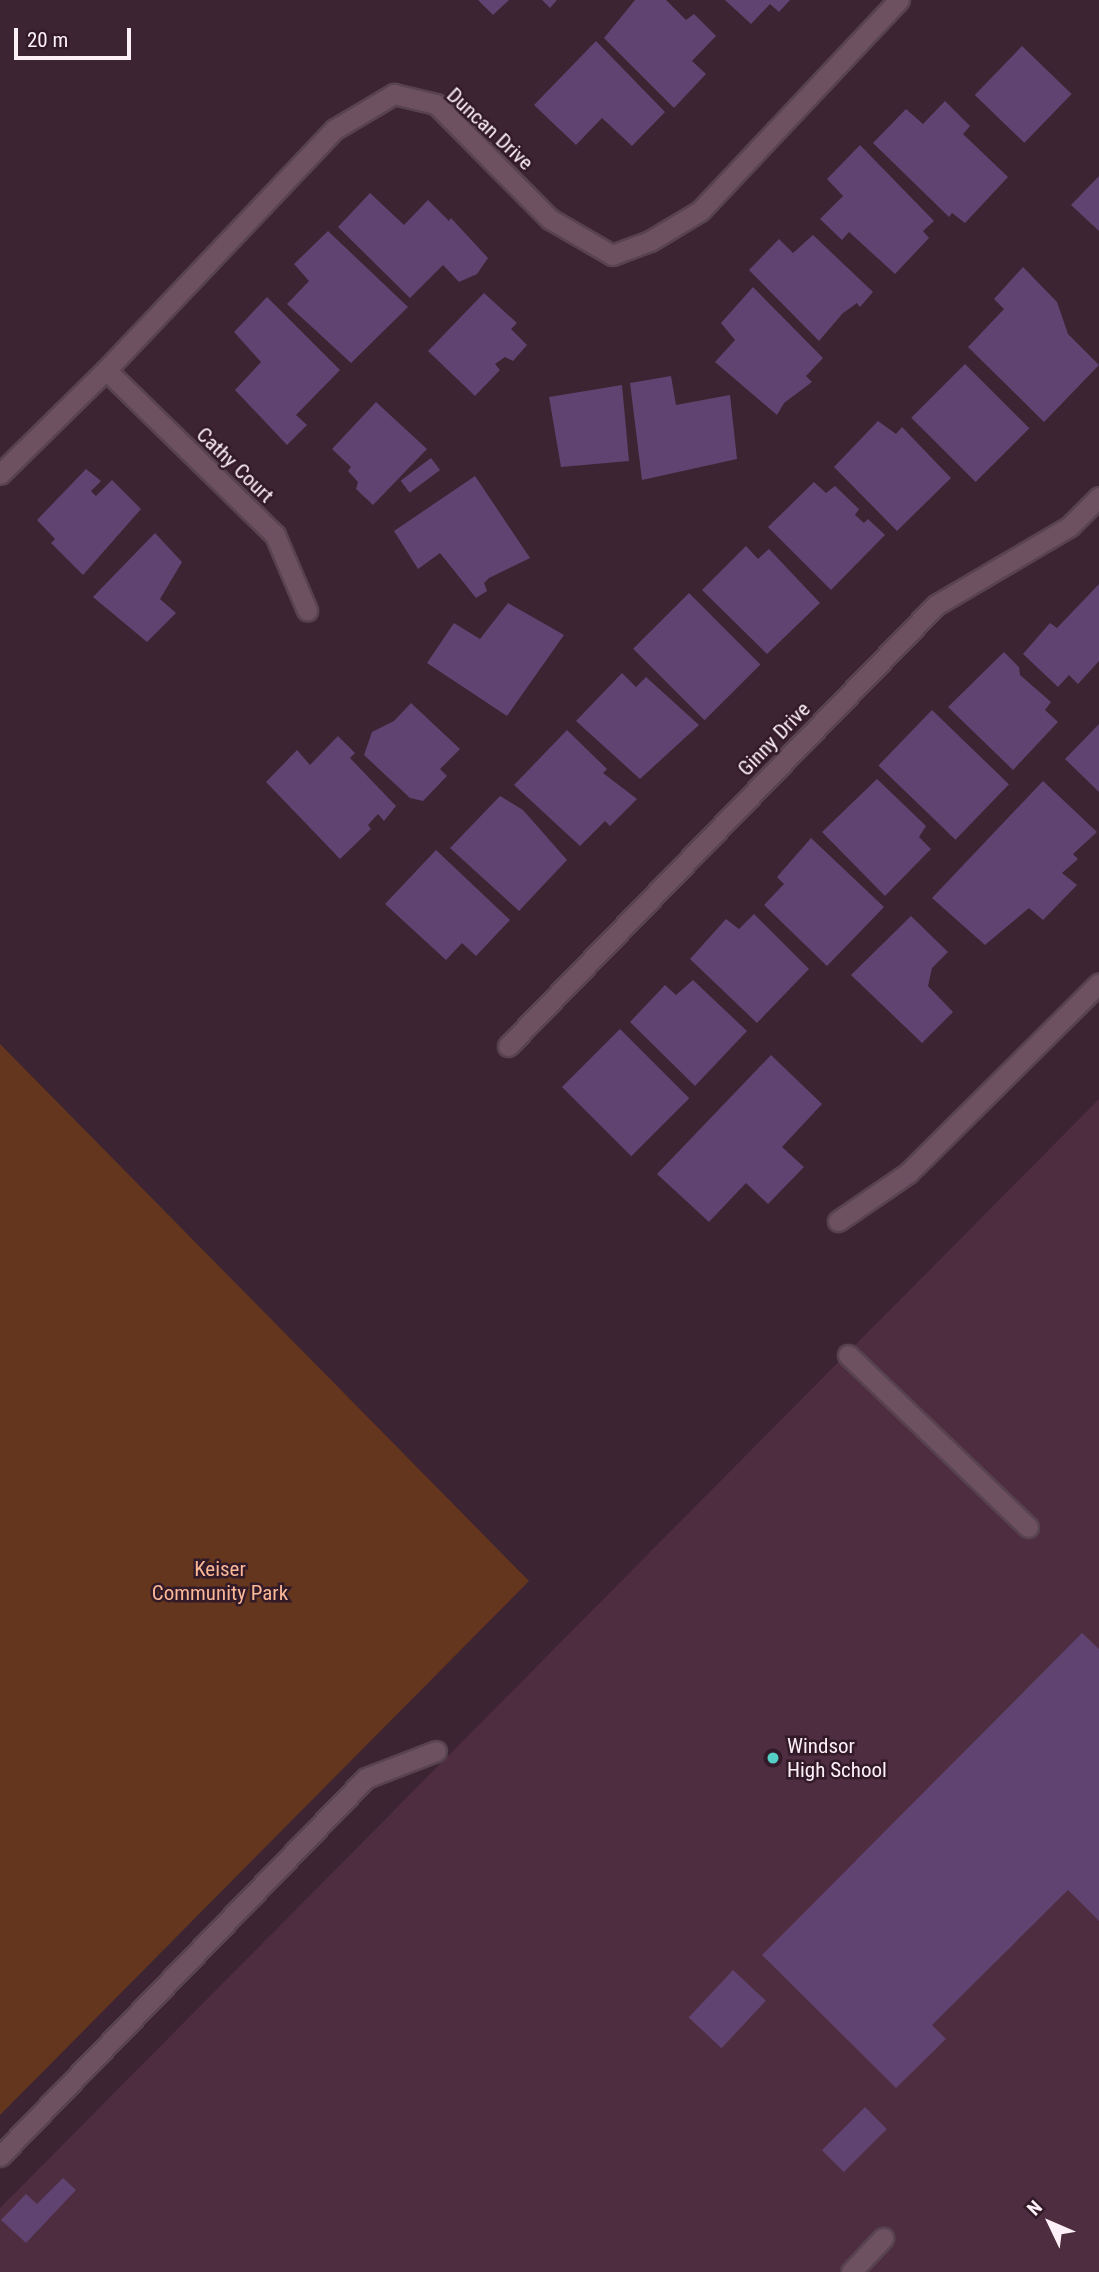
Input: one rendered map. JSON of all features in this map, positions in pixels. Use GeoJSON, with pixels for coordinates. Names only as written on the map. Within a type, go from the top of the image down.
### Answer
{"type":"FeatureCollection","features":[{"type":"Feature","properties":{"kind":"street","name":"Duncan Drive"},"geometry":{"type":"LineString","coordinates":[[0,474],[106,370],[335,129],[394,94],[436,104],[550,219],[612,255],[650,241],[700,211],[899,0]]}},
{"type":"Feature","properties":{"kind":"street","name":"Cathy Court"},"geometry":{"type":"LineString","coordinates":[[106,370],[275,536],[307,610]]}},
{"type":"Feature","properties":{"kind":"street","name":"Ginny Drive"},"geometry":{"type":"LineString","coordinates":[[508,1046],[936,604],[1070,527],[1099,497]]}},
{"type":"Feature","properties":{"kind":"street"},"geometry":{"type":"LineString","coordinates":[[838,1221],[908,1172],[1099,983]]}},
{"type":"Feature","properties":{"kind":"street"},"geometry":{"type":"LineString","coordinates":[[848,1355],[1028,1527]]}},
{"type":"Feature","properties":{"kind":"street"},"geometry":{"type":"LineString","coordinates":[[0,2156],[366,1778],[436,1751]]}},
{"type":"Feature","properties":{"kind":"street"},"geometry":{"type":"LineString","coordinates":[[851,2272],[883,2238]]}},
{"type":"Feature","properties":{"kind":"shaded area","name":"Windsor High School"},"geometry":{"type":"Polygon","coordinates":[[[1099,1099],[1099,2272],[0,2272],[0,2208],[1099,1099]]]}},
{"type":"Feature","properties":{"kind":"green space","name":"Keiser Community Park"},"geometry":{"type":"Polygon","coordinates":[[[0,1044],[529,1581],[0,2115],[0,1044]]]}},
{"type":"Feature","properties":{"kind":"building"},"geometry":{"type":"Polygon","coordinates":[[[478,0],[509,0],[493,15],[478,0]]]}},
{"type":"Feature","properties":{"kind":"building"},"geometry":{"type":"Polygon","coordinates":[[[542,0],[557,0],[550,8],[542,0]]]}},
{"type":"Feature","properties":{"kind":"building"},"geometry":{"type":"Polygon","coordinates":[[[635,0],[666,0],[686,20],[694,14],[716,36],[692,61],[706,74],[674,108],[604,38],[635,0]]]}},
{"type":"Feature","properties":{"kind":"building"},"geometry":{"type":"Polygon","coordinates":[[[725,0],[790,0],[779,12],[770,4],[751,24],[725,0]]]}},
{"type":"Feature","properties":{"kind":"building"},"geometry":{"type":"Polygon","coordinates":[[[596,41],[665,112],[632,146],[602,118],[576,145],[534,105],[596,41]]]}},
{"type":"Feature","properties":{"kind":"building"},"geometry":{"type":"Polygon","coordinates":[[[1022,46],[1072,94],[1024,143],[975,95],[1022,46]]]}},
{"type":"Feature","properties":{"kind":"building"},"geometry":{"type":"Polygon","coordinates":[[[945,101],[970,126],[963,134],[1008,177],[965,223],[952,213],[949,217],[873,143],[906,109],[923,124],[945,101]]]}},
{"type":"Feature","properties":{"kind":"building"},"geometry":{"type":"Polygon","coordinates":[[[860,145],[934,221],[923,231],[929,238],[895,274],[849,232],[842,240],[820,219],[843,196],[827,179],[860,145]]]}},
{"type":"Feature","properties":{"kind":"building"},"geometry":{"type":"Polygon","coordinates":[[[1099,176],[1099,231],[1071,205],[1099,176]]]}},
{"type":"Feature","properties":{"kind":"building"},"geometry":{"type":"Polygon","coordinates":[[[370,193],[404,225],[428,200],[449,221],[451,218],[488,258],[477,274],[459,282],[443,265],[410,298],[338,227],[370,193]]]}},
{"type":"Feature","properties":{"kind":"building"},"geometry":{"type":"Polygon","coordinates":[[[328,231],[408,307],[351,363],[287,304],[309,281],[294,264],[328,231]]]}},
{"type":"Feature","properties":{"kind":"building"},"geometry":{"type":"Polygon","coordinates":[[[813,235],[873,292],[860,307],[857,303],[843,313],[819,341],[749,270],[779,239],[793,253],[813,235]]]}},
{"type":"Feature","properties":{"kind":"building"},"geometry":{"type":"Polygon","coordinates":[[[1023,267],[1057,302],[1068,334],[1099,365],[1044,422],[968,347],[1004,309],[994,299],[1023,267]]]}},
{"type":"Feature","properties":{"kind":"building"},"geometry":{"type":"Polygon","coordinates":[[[753,287],[823,358],[806,376],[812,382],[784,403],[777,415],[715,362],[735,340],[721,323],[753,287]]]}},
{"type":"Feature","properties":{"kind":"building"},"geometry":{"type":"Polygon","coordinates":[[[484,293],[517,323],[511,329],[527,345],[513,361],[505,357],[495,364],[500,370],[475,396],[428,351],[484,293]]]}},
{"type":"Feature","properties":{"kind":"building"},"geometry":{"type":"Polygon","coordinates":[[[267,297],[340,370],[296,415],[307,425],[287,445],[235,390],[261,362],[234,332],[267,297]]]}},
{"type":"Feature","properties":{"kind":"building"},"geometry":{"type":"Polygon","coordinates":[[[965,364],[1029,428],[976,482],[911,418],[965,364]]]}},
{"type":"Feature","properties":{"kind":"building"},"geometry":{"type":"Polygon","coordinates":[[[671,376],[676,405],[730,395],[737,459],[642,480],[630,383],[671,376]]]}},
{"type":"Feature","properties":{"kind":"building"},"geometry":{"type":"Polygon","coordinates":[[[622,385],[629,461],[561,467],[549,397],[622,385]]]}},
{"type":"Feature","properties":{"kind":"building"},"geometry":{"type":"Polygon","coordinates":[[[376,402],[427,449],[373,505],[356,489],[358,482],[348,471],[351,467],[332,449],[376,402]]]}},
{"type":"Feature","properties":{"kind":"building"},"geometry":{"type":"Polygon","coordinates":[[[878,421],[896,434],[902,427],[951,478],[897,531],[834,467],[878,421]]]}},
{"type":"Feature","properties":{"kind":"building"},"geometry":{"type":"Polygon","coordinates":[[[431,458],[440,470],[410,493],[401,481],[431,458]]]}},
{"type":"Feature","properties":{"kind":"building"},"geometry":{"type":"Polygon","coordinates":[[[86,469],[101,481],[91,491],[96,496],[112,480],[141,509],[83,575],[51,543],[55,539],[37,520],[86,469]]]}},
{"type":"Feature","properties":{"kind":"building"},"geometry":{"type":"Polygon","coordinates":[[[475,476],[530,558],[489,578],[484,583],[487,591],[476,598],[440,553],[418,569],[394,531],[475,476]]]}},
{"type":"Feature","properties":{"kind":"building"},"geometry":{"type":"Polygon","coordinates":[[[814,482],[826,493],[835,486],[859,509],[855,515],[864,523],[868,519],[885,535],[831,590],[768,527],[814,482]]]}},
{"type":"Feature","properties":{"kind":"building"},"geometry":{"type":"Polygon","coordinates":[[[155,533],[182,562],[160,599],[176,613],[147,642],[93,597],[155,533]]]}},
{"type":"Feature","properties":{"kind":"building"},"geometry":{"type":"Polygon","coordinates":[[[746,546],[758,559],[769,549],[820,603],[767,654],[702,590],[746,546]]]}},
{"type":"Feature","properties":{"kind":"building"},"geometry":{"type":"Polygon","coordinates":[[[1099,584],[1099,661],[1078,684],[1069,675],[1058,687],[1023,654],[1050,623],[1057,628],[1099,584]]]}},
{"type":"Feature","properties":{"kind":"building"},"geometry":{"type":"Polygon","coordinates":[[[689,593],[760,664],[705,720],[633,649],[689,593]]]}},
{"type":"Feature","properties":{"kind":"building"},"geometry":{"type":"Polygon","coordinates":[[[508,603],[564,635],[507,716],[427,663],[454,623],[480,639],[508,603]]]}},
{"type":"Feature","properties":{"kind":"building"},"geometry":{"type":"Polygon","coordinates":[[[1004,652],[1019,667],[1020,675],[1051,702],[1045,710],[1058,722],[1013,770],[948,707],[1004,652]]]}},
{"type":"Feature","properties":{"kind":"building"},"geometry":{"type":"Polygon","coordinates":[[[622,673],[636,687],[646,677],[699,725],[640,779],[576,721],[622,673]]]}},
{"type":"Feature","properties":{"kind":"building"},"geometry":{"type":"Polygon","coordinates":[[[411,703],[460,749],[440,769],[447,776],[423,801],[410,798],[364,755],[372,732],[394,721],[411,703]]]}},
{"type":"Feature","properties":{"kind":"building"},"geometry":{"type":"Polygon","coordinates":[[[932,710],[1009,784],[955,840],[879,765],[932,710]]]}},
{"type":"Feature","properties":{"kind":"building"},"geometry":{"type":"Polygon","coordinates":[[[1099,724],[1099,792],[1065,759],[1099,724]]]}},
{"type":"Feature","properties":{"kind":"building"},"geometry":{"type":"Polygon","coordinates":[[[567,730],[607,769],[603,773],[637,799],[610,826],[605,821],[580,846],[514,785],[567,730]]]}},
{"type":"Feature","properties":{"kind":"building"},"geometry":{"type":"Polygon","coordinates":[[[338,736],[355,753],[350,758],[396,806],[384,821],[378,814],[368,825],[371,829],[340,859],[266,782],[297,750],[310,765],[338,736]]]}},
{"type":"Feature","properties":{"kind":"building"},"geometry":{"type":"Polygon","coordinates":[[[877,779],[926,826],[919,837],[931,849],[885,896],[822,832],[877,779]]]}},
{"type":"Feature","properties":{"kind":"building"},"geometry":{"type":"Polygon","coordinates":[[[1043,781],[1097,832],[1073,854],[1078,859],[1062,873],[1077,885],[1043,920],[1029,908],[985,945],[932,898],[1043,781]]]}},
{"type":"Feature","properties":{"kind":"building"},"geometry":{"type":"Polygon","coordinates":[[[500,796],[523,810],[567,860],[519,911],[450,848],[500,796]]]}},
{"type":"Feature","properties":{"kind":"building"},"geometry":{"type":"Polygon","coordinates":[[[811,838],[884,907],[827,966],[764,905],[784,884],[777,877],[811,838]]]}},
{"type":"Feature","properties":{"kind":"building"},"geometry":{"type":"Polygon","coordinates":[[[436,850],[510,920],[476,956],[462,943],[446,960],[385,904],[436,850]]]}},
{"type":"Feature","properties":{"kind":"building"},"geometry":{"type":"Polygon","coordinates":[[[754,914],[809,969],[757,1023],[690,959],[726,919],[739,929],[754,914]]]}},
{"type":"Feature","properties":{"kind":"building"},"geometry":{"type":"Polygon","coordinates":[[[911,916],[948,952],[932,968],[928,986],[953,1012],[922,1043],[851,975],[911,916]]]}},
{"type":"Feature","properties":{"kind":"building"},"geometry":{"type":"Polygon","coordinates":[[[693,980],[747,1031],[695,1086],[630,1022],[665,985],[676,995],[693,980]]]}},
{"type":"Feature","properties":{"kind":"building"},"geometry":{"type":"Polygon","coordinates":[[[620,1029],[689,1098],[631,1156],[562,1087],[620,1029]]]}},
{"type":"Feature","properties":{"kind":"building"},"geometry":{"type":"Polygon","coordinates":[[[771,1055],[822,1104],[782,1147],[804,1167],[768,1204],[746,1183],[709,1222],[657,1174],[771,1055]]]}},
{"type":"Feature","properties":{"kind":"building"},"geometry":{"type":"Polygon","coordinates":[[[1082,1633],[1099,1649],[1099,1921],[1068,1890],[932,2025],[946,2039],[896,2088],[762,1955],[1082,1633]]]}},
{"type":"Feature","properties":{"kind":"building"},"geometry":{"type":"Polygon","coordinates":[[[733,1970],[766,2001],[722,2048],[689,2018],[733,1970]]]}},
{"type":"Feature","properties":{"kind":"building"},"geometry":{"type":"Polygon","coordinates":[[[865,2107],[887,2129],[844,2172],[822,2150],[865,2107]]]}},
{"type":"Feature","properties":{"kind":"building"},"geometry":{"type":"Polygon","coordinates":[[[63,2178],[76,2190],[26,2243],[1,2220],[26,2194],[37,2204],[63,2178]]]}},
{"type":"Feature","properties":{"kind":"place","name":"Windsor High School"},"geometry":{"type":"Point","coordinates":[773,1758]}}]}
